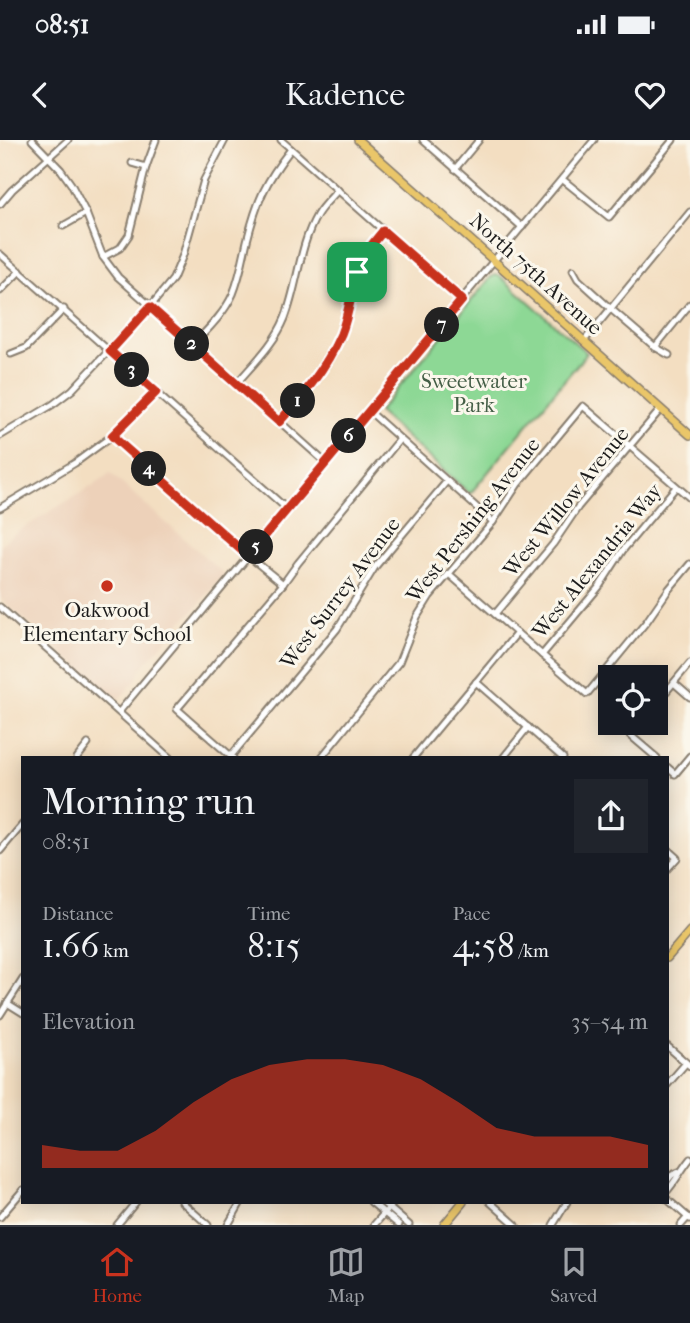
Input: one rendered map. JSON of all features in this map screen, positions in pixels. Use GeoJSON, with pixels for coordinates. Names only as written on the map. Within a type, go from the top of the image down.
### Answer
{"type":"FeatureCollection","features":[{"type":"Feature","properties":{"kind":"main road","name":"North 75th Avenue"},"geometry":{"type":"LineString","coordinates":[[358,140],[690,435]]}},
{"type":"Feature","properties":{"kind":"main road"},"geometry":{"type":"LineString","coordinates":[[669,955],[690,931]]}},
{"type":"Feature","properties":{"kind":"main road"},"geometry":{"type":"LineString","coordinates":[[444,1225],[461,1204]]}},
{"type":"Feature","properties":{"kind":"street"},"geometry":{"type":"LineString","coordinates":[[32,140],[71,184],[86,212],[103,257],[118,277],[326,463]]}},
{"type":"Feature","properties":{"kind":"street"},"geometry":{"type":"LineString","coordinates":[[0,204],[68,140]]}},
{"type":"Feature","properties":{"kind":"street"},"geometry":{"type":"LineString","coordinates":[[103,257],[120,248],[129,235],[146,167],[156,140]]}},
{"type":"Feature","properties":{"kind":"street"},"geometry":{"type":"LineString","coordinates":[[0,436],[72,390],[173,279],[183,255],[204,180],[225,140]]}},
{"type":"Feature","properties":{"kind":"street"},"geometry":{"type":"LineString","coordinates":[[281,140],[462,300]]}},
{"type":"Feature","properties":{"kind":"street"},"geometry":{"type":"LineString","coordinates":[[423,140],[522,228]]}},
{"type":"Feature","properties":{"kind":"street"},"geometry":{"type":"LineString","coordinates":[[455,169],[479,140]]}},
{"type":"Feature","properties":{"kind":"street"},"geometry":{"type":"LineString","coordinates":[[119,712],[594,140]]}},
{"type":"Feature","properties":{"kind":"street"},"geometry":{"type":"LineString","coordinates":[[562,179],[610,217],[673,140]]}},
{"type":"Feature","properties":{"kind":"street"},"geometry":{"type":"LineString","coordinates":[[193,345],[230,300],[237,284],[261,195],[273,172],[291,149]]}},
{"type":"Feature","properties":{"kind":"street"},"geometry":{"type":"LineString","coordinates":[[132,163],[146,167]]}},
{"type":"Feature","properties":{"kind":"street"},"geometry":{"type":"LineString","coordinates":[[237,383],[267,349],[280,329],[311,227],[317,214],[338,190]]}},
{"type":"Feature","properties":{"kind":"street"},"geometry":{"type":"LineString","coordinates":[[63,226],[86,212]]}},
{"type":"Feature","properties":{"kind":"street"},"geometry":{"type":"LineString","coordinates":[[584,341],[690,212]]}},
{"type":"Feature","properties":{"kind":"street"},"geometry":{"type":"LineString","coordinates":[[279,422],[329,359],[342,331],[357,272],[363,258],[383,231]]}},
{"type":"Feature","properties":{"kind":"street"},"geometry":{"type":"LineString","coordinates":[[0,254],[288,509]]}},
{"type":"Feature","properties":{"kind":"street"},"geometry":{"type":"LineString","coordinates":[[573,270],[578,279],[611,309],[655,347],[669,355]]}},
{"type":"Feature","properties":{"kind":"street"},"geometry":{"type":"LineString","coordinates":[[0,292],[20,271]]}},
{"type":"Feature","properties":{"kind":"street"},"geometry":{"type":"LineString","coordinates":[[352,295],[366,298]]}},
{"type":"Feature","properties":{"kind":"street"},"geometry":{"type":"LineString","coordinates":[[655,347],[690,304]]}},
{"type":"Feature","properties":{"kind":"street"},"geometry":{"type":"LineString","coordinates":[[11,354],[26,348],[64,309]]}},
{"type":"Feature","properties":{"kind":"street"},"geometry":{"type":"LineString","coordinates":[[0,508],[75,463],[112,436],[156,392]]}},
{"type":"Feature","properties":{"kind":"street","name":"West Pershing Avenue"},"geometry":{"type":"LineString","coordinates":[[323,756],[399,662],[417,617],[430,596],[493,522],[518,484],[583,406],[630,446]]}},
{"type":"Feature","properties":{"kind":"street","name":"West Willow Avenue"},"geometry":{"type":"LineString","coordinates":[[495,614],[553,544],[578,507],[661,409]]}},
{"type":"Feature","properties":{"kind":"street"},"geometry":{"type":"LineString","coordinates":[[369,411],[493,522]]}},
{"type":"Feature","properties":{"kind":"street"},"geometry":{"type":"LineString","coordinates":[[112,436],[283,584]]}},
{"type":"Feature","properties":{"kind":"street"},"geometry":{"type":"LineString","coordinates":[[231,756],[177,709],[283,584],[400,439]]}},
{"type":"Feature","properties":{"kind":"street"},"geometry":{"type":"LineString","coordinates":[[630,446],[690,498]]}},
{"type":"Feature","properties":{"kind":"street","name":"West Surrey Avenue"},"geometry":{"type":"LineString","coordinates":[[233,756],[337,629],[375,567],[447,481]]}},
{"type":"Feature","properties":{"kind":"street","name":"West Alexandria Way"},"geometry":{"type":"LineString","coordinates":[[542,654],[599,587],[623,550],[676,487]]}},
{"type":"Feature","properties":{"kind":"street"},"geometry":{"type":"LineString","coordinates":[[449,574],[587,694],[690,564]]}},
{"type":"Feature","properties":{"kind":"street"},"geometry":{"type":"LineString","coordinates":[[0,607],[168,756]]}},
{"type":"Feature","properties":{"kind":"street"},"geometry":{"type":"LineString","coordinates":[[415,756],[517,633]]}},
{"type":"Feature","properties":{"kind":"street"},"geometry":{"type":"LineString","coordinates":[[668,690],[690,663]]}},
{"type":"Feature","properties":{"kind":"street"},"geometry":{"type":"LineString","coordinates":[[476,682],[560,756]]}},
{"type":"Feature","properties":{"kind":"street"},"geometry":{"type":"LineString","coordinates":[[674,683],[690,697]]}},
{"type":"Feature","properties":{"kind":"street"},"geometry":{"type":"LineString","coordinates":[[505,756],[527,727]]}},
{"type":"Feature","properties":{"kind":"street"},"geometry":{"type":"LineString","coordinates":[[631,735],[655,756]]}},
{"type":"Feature","properties":{"kind":"street"},"geometry":{"type":"LineString","coordinates":[[79,756],[88,744]]}},
{"type":"Feature","properties":{"kind":"street"},"geometry":{"type":"LineString","coordinates":[[669,769],[675,774],[690,756]]}},
{"type":"Feature","properties":{"kind":"street"},"geometry":{"type":"LineString","coordinates":[[0,851],[21,826]]}},
{"type":"Feature","properties":{"kind":"street"},"geometry":{"type":"LineString","coordinates":[[669,852],[680,869]]}},
{"type":"Feature","properties":{"kind":"street"},"geometry":{"type":"LineString","coordinates":[[669,867],[675,860]]}},
{"type":"Feature","properties":{"kind":"street"},"geometry":{"type":"LineString","coordinates":[[0,1015],[21,982]]}},
{"type":"Feature","properties":{"kind":"street"},"geometry":{"type":"LineString","coordinates":[[7,1003],[21,1012]]}},
{"type":"Feature","properties":{"kind":"street"},"geometry":{"type":"LineString","coordinates":[[669,1048],[688,1064],[669,1083]]}},
{"type":"Feature","properties":{"kind":"street"},"geometry":{"type":"LineString","coordinates":[[669,1181],[677,1178],[690,1159]]}},
{"type":"Feature","properties":{"kind":"street"},"geometry":{"type":"LineString","coordinates":[[0,1217],[21,1192]]}},
{"type":"Feature","properties":{"kind":"street"},"geometry":{"type":"LineString","coordinates":[[669,1201],[689,1218],[681,1225]]}},
{"type":"Feature","properties":{"kind":"street"},"geometry":{"type":"LineString","coordinates":[[117,1225],[134,1204]]}},
{"type":"Feature","properties":{"kind":"street"},"geometry":{"type":"LineString","coordinates":[[184,1204],[208,1225]]}},
{"type":"Feature","properties":{"kind":"street"},"geometry":{"type":"LineString","coordinates":[[228,1225],[241,1204]]}},
{"type":"Feature","properties":{"kind":"street"},"geometry":{"type":"LineString","coordinates":[[374,1204],[410,1225]]}},
{"type":"Feature","properties":{"kind":"street"},"geometry":{"type":"LineString","coordinates":[[383,1204],[398,1225]]}},
{"type":"Feature","properties":{"kind":"street"},"geometry":{"type":"LineString","coordinates":[[374,1225],[392,1204]]}},
{"type":"Feature","properties":{"kind":"street"},"geometry":{"type":"LineString","coordinates":[[492,1204],[516,1225]]}},
{"type":"Feature","properties":{"kind":"street"},"geometry":{"type":"LineString","coordinates":[[553,1225],[566,1204]]}},
{"type":"Feature","properties":{"kind":"shaded area","name":"Oakwood Elementary School"},"geometry":{"type":"Polygon","coordinates":[[[110,473],[224,574],[117,699],[0,598],[0,546],[9,537],[110,473]]]}},
{"type":"Feature","properties":{"kind":"green space","name":"Sweetwater Park"},"geometry":{"type":"Polygon","coordinates":[[[495,275],[500,276],[587,353],[470,494],[378,412],[495,275]]]}},
{"type":"Feature","properties":{"kind":"place","name":"Oakwood Elementary School"},"geometry":{"type":"Point","coordinates":[107,586]}},
{"type":"Feature","properties":{"kind":"route"},"geometry":{"type":"LineString","coordinates":[[383,231],[462,300],[248,556],[112,436],[156,392],[110,351],[150,307],[279,422],[329,359],[342,331],[357,272],[363,258],[383,231]]}}]}
